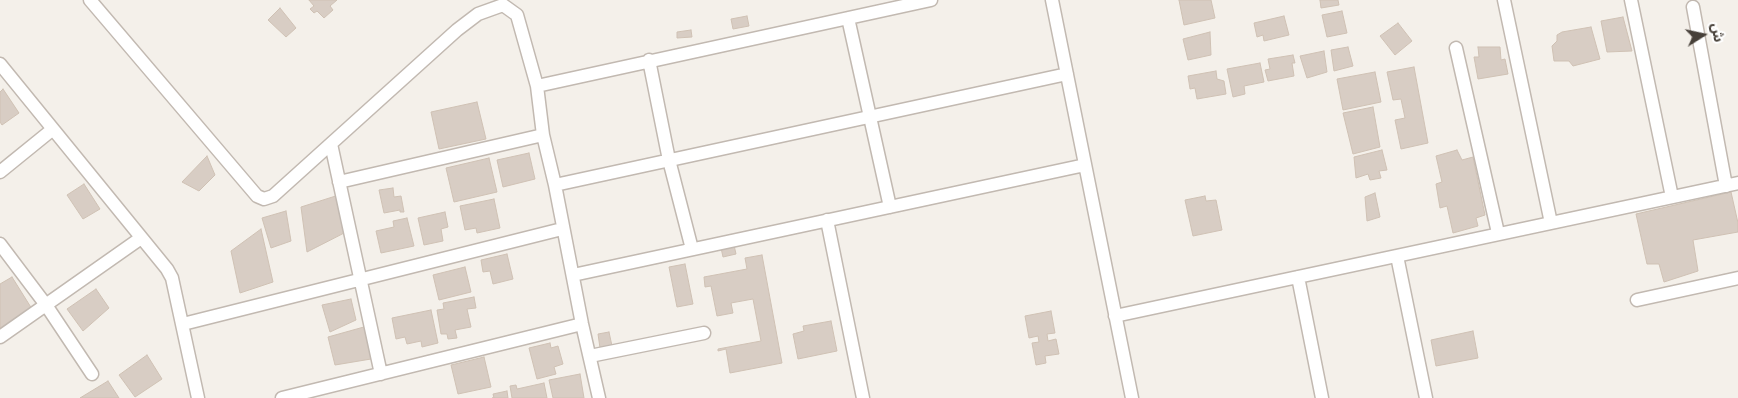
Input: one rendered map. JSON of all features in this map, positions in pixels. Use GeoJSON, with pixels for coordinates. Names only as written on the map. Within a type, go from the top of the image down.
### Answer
{"type":"FeatureCollection","features":[{"type":"Feature","properties":{"kind":"street"},"geometry":{"type":"LineString","coordinates":[[90,0],[257,196],[264,199],[273,196],[457,30],[478,14],[503,5],[517,15],[537,86],[543,136],[599,398]]}},
{"type":"Feature","properties":{"kind":"street"},"geometry":{"type":"LineString","coordinates":[[537,86],[649,60],[931,0]]}},
{"type":"Feature","properties":{"kind":"street"},"geometry":{"type":"LineString","coordinates":[[1052,0],[1132,398]]}},
{"type":"Feature","properties":{"kind":"street"},"geometry":{"type":"LineString","coordinates":[[1504,0],[1551,223]]}},
{"type":"Feature","properties":{"kind":"street"},"geometry":{"type":"LineString","coordinates":[[1631,0],[1672,197]]}},
{"type":"Feature","properties":{"kind":"street"},"geometry":{"type":"LineString","coordinates":[[1114,316],[1732,184],[1693,7]]}},
{"type":"Feature","properties":{"kind":"street"},"geometry":{"type":"LineString","coordinates":[[848,18],[890,207]]}},
{"type":"Feature","properties":{"kind":"street"},"geometry":{"type":"LineString","coordinates":[[1456,48],[1498,233]]}},
{"type":"Feature","properties":{"kind":"street"},"geometry":{"type":"LineString","coordinates":[[649,60],[669,160],[692,249]]}},
{"type":"Feature","properties":{"kind":"street"},"geometry":{"type":"LineString","coordinates":[[0,64],[172,278],[198,398]]}},
{"type":"Feature","properties":{"kind":"street"},"geometry":{"type":"LineString","coordinates":[[555,186],[1067,74]]}},
{"type":"Feature","properties":{"kind":"street"},"geometry":{"type":"LineString","coordinates":[[0,172],[53,129]]}},
{"type":"Feature","properties":{"kind":"street"},"geometry":{"type":"LineString","coordinates":[[339,182],[543,136]]}},
{"type":"Feature","properties":{"kind":"street"},"geometry":{"type":"LineString","coordinates":[[331,144],[382,374]]}},
{"type":"Feature","properties":{"kind":"street"},"geometry":{"type":"LineString","coordinates":[[572,275],[1085,165]]}},
{"type":"Feature","properties":{"kind":"street"},"geometry":{"type":"LineString","coordinates":[[827,220],[864,398]]}},
{"type":"Feature","properties":{"kind":"street"},"geometry":{"type":"LineString","coordinates":[[183,324],[562,229]]}},
{"type":"Feature","properties":{"kind":"street"},"geometry":{"type":"LineString","coordinates":[[0,337],[141,238]]}},
{"type":"Feature","properties":{"kind":"street"},"geometry":{"type":"LineString","coordinates":[[0,244],[46,305],[92,374]]}},
{"type":"Feature","properties":{"kind":"street"},"geometry":{"type":"LineString","coordinates":[[1397,256],[1426,398]]}},
{"type":"Feature","properties":{"kind":"street"},"geometry":{"type":"LineString","coordinates":[[1298,277],[1322,398]]}},
{"type":"Feature","properties":{"kind":"street"},"geometry":{"type":"LineString","coordinates":[[1637,300],[1738,278]]}},
{"type":"Feature","properties":{"kind":"street"},"geometry":{"type":"LineString","coordinates":[[282,398],[582,324]]}},
{"type":"Feature","properties":{"kind":"street"},"geometry":{"type":"LineString","coordinates":[[590,356],[704,333]]}},
{"type":"Feature","properties":{"kind":"building"},"geometry":{"type":"Polygon","coordinates":[[[309,0],[337,0],[330,6],[333,10],[324,18],[317,11],[314,13],[310,9],[314,6],[309,0]]]}},
{"type":"Feature","properties":{"kind":"building"},"geometry":{"type":"Polygon","coordinates":[[[1179,0],[1211,0],[1215,18],[1184,25],[1179,0]]]}},
{"type":"Feature","properties":{"kind":"building"},"geometry":{"type":"Polygon","coordinates":[[[1320,0],[1338,0],[1339,5],[1321,8],[1320,0]]]}},
{"type":"Feature","properties":{"kind":"building"},"geometry":{"type":"Polygon","coordinates":[[[280,8],[296,28],[286,37],[268,20],[280,8]]]}},
{"type":"Feature","properties":{"kind":"building"},"geometry":{"type":"Polygon","coordinates":[[[1342,11],[1347,33],[1327,37],[1322,15],[1342,11]]]}},
{"type":"Feature","properties":{"kind":"building"},"geometry":{"type":"Polygon","coordinates":[[[747,16],[749,26],[733,29],[731,19],[747,16]]]}},
{"type":"Feature","properties":{"kind":"building"},"geometry":{"type":"Polygon","coordinates":[[[1284,16],[1289,35],[1264,41],[1263,35],[1257,37],[1254,23],[1284,16]]]}},
{"type":"Feature","properties":{"kind":"building"},"geometry":{"type":"Polygon","coordinates":[[[1623,17],[1632,51],[1607,52],[1601,21],[1623,17]]]}},
{"type":"Feature","properties":{"kind":"building"},"geometry":{"type":"Polygon","coordinates":[[[1398,23],[1412,41],[1395,55],[1380,36],[1398,23]]]}},
{"type":"Feature","properties":{"kind":"building"},"geometry":{"type":"Polygon","coordinates":[[[1591,27],[1600,59],[1573,66],[1569,61],[1554,61],[1552,46],[1557,41],[1557,35],[1562,32],[1591,27]]]}},
{"type":"Feature","properties":{"kind":"building"},"geometry":{"type":"Polygon","coordinates":[[[691,30],[692,37],[677,38],[677,32],[691,30]]]}},
{"type":"Feature","properties":{"kind":"building"},"geometry":{"type":"Polygon","coordinates":[[[1210,32],[1211,55],[1188,60],[1183,39],[1210,32]]]}},
{"type":"Feature","properties":{"kind":"building"},"geometry":{"type":"Polygon","coordinates":[[[1348,47],[1353,66],[1334,71],[1331,50],[1348,47]]]}},
{"type":"Feature","properties":{"kind":"building"},"geometry":{"type":"Polygon","coordinates":[[[1478,47],[1500,47],[1501,60],[1505,59],[1508,74],[1478,79],[1474,57],[1479,57],[1478,47]]]}},
{"type":"Feature","properties":{"kind":"building"},"geometry":{"type":"Polygon","coordinates":[[[1324,51],[1327,72],[1307,78],[1300,56],[1324,51]]]}},
{"type":"Feature","properties":{"kind":"building"},"geometry":{"type":"Polygon","coordinates":[[[1293,55],[1295,63],[1292,63],[1294,76],[1268,81],[1265,70],[1270,69],[1268,59],[1293,55]]]}},
{"type":"Feature","properties":{"kind":"building"},"geometry":{"type":"Polygon","coordinates":[[[1260,63],[1264,82],[1244,86],[1245,94],[1233,97],[1227,69],[1260,63]]]}},
{"type":"Feature","properties":{"kind":"building"},"geometry":{"type":"Polygon","coordinates":[[[1414,67],[1428,143],[1401,149],[1395,120],[1405,118],[1401,99],[1393,100],[1387,72],[1414,67]]]}},
{"type":"Feature","properties":{"kind":"building"},"geometry":{"type":"Polygon","coordinates":[[[1216,71],[1217,79],[1224,81],[1226,94],[1197,99],[1195,88],[1190,89],[1188,76],[1216,71]]]}},
{"type":"Feature","properties":{"kind":"building"},"geometry":{"type":"Polygon","coordinates":[[[1375,72],[1381,102],[1343,110],[1337,79],[1375,72]]]}},
{"type":"Feature","properties":{"kind":"building"},"geometry":{"type":"Polygon","coordinates":[[[3,89],[19,113],[2,125],[0,122],[0,92],[3,89]]]}},
{"type":"Feature","properties":{"kind":"building"},"geometry":{"type":"Polygon","coordinates":[[[477,102],[486,139],[439,149],[431,112],[477,102]]]}},
{"type":"Feature","properties":{"kind":"building"},"geometry":{"type":"Polygon","coordinates":[[[1373,107],[1380,147],[1353,154],[1343,113],[1373,107]]]}},
{"type":"Feature","properties":{"kind":"building"},"geometry":{"type":"Polygon","coordinates":[[[1382,150],[1387,170],[1379,171],[1381,178],[1370,180],[1368,174],[1356,178],[1354,157],[1382,150]]]}},
{"type":"Feature","properties":{"kind":"building"},"geometry":{"type":"Polygon","coordinates":[[[1457,150],[1462,160],[1473,157],[1485,215],[1476,218],[1478,226],[1453,233],[1447,206],[1440,208],[1436,184],[1442,182],[1436,156],[1457,150]]]}},
{"type":"Feature","properties":{"kind":"building"},"geometry":{"type":"Polygon","coordinates":[[[529,153],[535,179],[503,187],[497,160],[529,153]]]}},
{"type":"Feature","properties":{"kind":"building"},"geometry":{"type":"Polygon","coordinates":[[[207,156],[215,175],[199,191],[182,182],[207,156]]]}},
{"type":"Feature","properties":{"kind":"building"},"geometry":{"type":"Polygon","coordinates":[[[489,158],[497,192],[454,202],[446,168],[489,158]]]}},
{"type":"Feature","properties":{"kind":"building"},"geometry":{"type":"Polygon","coordinates":[[[84,184],[100,209],[83,219],[67,195],[84,184]]]}},
{"type":"Feature","properties":{"kind":"building"},"geometry":{"type":"Polygon","coordinates":[[[393,188],[394,197],[401,196],[404,212],[400,212],[400,210],[384,213],[379,190],[393,188]]]}},
{"type":"Feature","properties":{"kind":"building"},"geometry":{"type":"Polygon","coordinates":[[[1731,192],[1738,223],[1738,232],[1693,240],[1698,271],[1664,282],[1659,264],[1647,264],[1636,214],[1731,192]]]}},
{"type":"Feature","properties":{"kind":"building"},"geometry":{"type":"Polygon","coordinates":[[[1375,193],[1380,217],[1367,221],[1365,197],[1375,193]]]}},
{"type":"Feature","properties":{"kind":"building"},"geometry":{"type":"Polygon","coordinates":[[[342,194],[350,230],[307,252],[301,207],[342,194]]]}},
{"type":"Feature","properties":{"kind":"building"},"geometry":{"type":"Polygon","coordinates":[[[1205,196],[1206,201],[1216,200],[1222,230],[1193,236],[1185,200],[1205,196]]]}},
{"type":"Feature","properties":{"kind":"building"},"geometry":{"type":"Polygon","coordinates":[[[494,199],[500,228],[477,233],[476,228],[465,230],[460,206],[494,199]]]}},
{"type":"Feature","properties":{"kind":"building"},"geometry":{"type":"Polygon","coordinates":[[[286,211],[291,241],[271,248],[262,218],[286,211]]]}},
{"type":"Feature","properties":{"kind":"building"},"geometry":{"type":"Polygon","coordinates":[[[445,212],[448,227],[441,229],[443,241],[424,245],[418,218],[445,212]]]}},
{"type":"Feature","properties":{"kind":"building"},"geometry":{"type":"Polygon","coordinates":[[[407,218],[414,246],[381,253],[376,231],[394,227],[393,221],[407,218]]]}},
{"type":"Feature","properties":{"kind":"building"},"geometry":{"type":"Polygon","coordinates":[[[261,229],[273,282],[240,293],[231,251],[261,229]]]}},
{"type":"Feature","properties":{"kind":"building"},"geometry":{"type":"Polygon","coordinates":[[[734,245],[736,254],[723,257],[721,248],[734,245]]]}},
{"type":"Feature","properties":{"kind":"building"},"geometry":{"type":"Polygon","coordinates":[[[507,254],[513,279],[493,284],[490,271],[483,272],[481,260],[507,254]]]}},
{"type":"Feature","properties":{"kind":"building"},"geometry":{"type":"Polygon","coordinates":[[[762,255],[782,363],[730,373],[726,349],[718,351],[718,349],[761,341],[753,299],[731,303],[733,313],[717,316],[711,286],[705,287],[704,277],[747,269],[745,258],[762,255]]]}},
{"type":"Feature","properties":{"kind":"building"},"geometry":{"type":"Polygon","coordinates":[[[685,264],[693,304],[677,307],[669,267],[685,264]]]}},
{"type":"Feature","properties":{"kind":"building"},"geometry":{"type":"Polygon","coordinates":[[[465,267],[471,292],[439,300],[433,275],[465,267]]]}},
{"type":"Feature","properties":{"kind":"building"},"geometry":{"type":"Polygon","coordinates":[[[12,277],[32,309],[0,332],[0,284],[12,277]]]}},
{"type":"Feature","properties":{"kind":"building"},"geometry":{"type":"Polygon","coordinates":[[[96,289],[109,308],[83,331],[67,309],[96,289]]]}},
{"type":"Feature","properties":{"kind":"building"},"geometry":{"type":"Polygon","coordinates":[[[474,297],[476,308],[467,309],[471,327],[455,330],[457,338],[448,339],[447,334],[441,334],[437,310],[444,309],[443,303],[474,297]]]}},
{"type":"Feature","properties":{"kind":"building"},"geometry":{"type":"Polygon","coordinates":[[[351,299],[356,320],[330,332],[322,305],[351,299]]]}},
{"type":"Feature","properties":{"kind":"building"},"geometry":{"type":"Polygon","coordinates":[[[431,310],[438,343],[422,347],[421,341],[407,344],[405,337],[396,339],[392,318],[431,310]]]}},
{"type":"Feature","properties":{"kind":"building"},"geometry":{"type":"Polygon","coordinates":[[[1051,311],[1055,333],[1047,334],[1048,341],[1056,339],[1059,354],[1045,356],[1046,363],[1036,365],[1032,343],[1039,342],[1038,336],[1029,338],[1025,316],[1051,311]]]}},
{"type":"Feature","properties":{"kind":"building"},"geometry":{"type":"Polygon","coordinates":[[[831,321],[837,351],[798,359],[793,334],[804,331],[803,326],[831,321]]]}},
{"type":"Feature","properties":{"kind":"building"},"geometry":{"type":"Polygon","coordinates":[[[371,325],[371,359],[335,365],[328,337],[371,325]]]}},
{"type":"Feature","properties":{"kind":"building"},"geometry":{"type":"Polygon","coordinates":[[[1473,331],[1478,358],[1436,366],[1431,340],[1473,331]]]}},
{"type":"Feature","properties":{"kind":"building"},"geometry":{"type":"Polygon","coordinates":[[[609,332],[612,346],[600,348],[598,334],[609,332]]]}},
{"type":"Feature","properties":{"kind":"building"},"geometry":{"type":"Polygon","coordinates":[[[550,343],[551,348],[558,346],[563,364],[554,367],[556,374],[537,379],[529,348],[550,343]]]}},
{"type":"Feature","properties":{"kind":"building"},"geometry":{"type":"Polygon","coordinates":[[[147,355],[162,379],[135,397],[119,375],[147,355]]]}},
{"type":"Feature","properties":{"kind":"building"},"geometry":{"type":"Polygon","coordinates":[[[484,357],[491,387],[458,394],[451,365],[484,357]]]}},
{"type":"Feature","properties":{"kind":"building"},"geometry":{"type":"Polygon","coordinates":[[[580,374],[584,398],[553,398],[549,380],[580,374]]]}},
{"type":"Feature","properties":{"kind":"building"},"geometry":{"type":"Polygon","coordinates":[[[108,381],[119,398],[80,398],[108,381]]]}},
{"type":"Feature","properties":{"kind":"building"},"geometry":{"type":"Polygon","coordinates":[[[544,383],[547,398],[512,398],[510,386],[516,385],[517,389],[544,383]]]}},
{"type":"Feature","properties":{"kind":"building"},"geometry":{"type":"Polygon","coordinates":[[[507,391],[508,398],[494,398],[493,394],[507,391]]]}}]}
